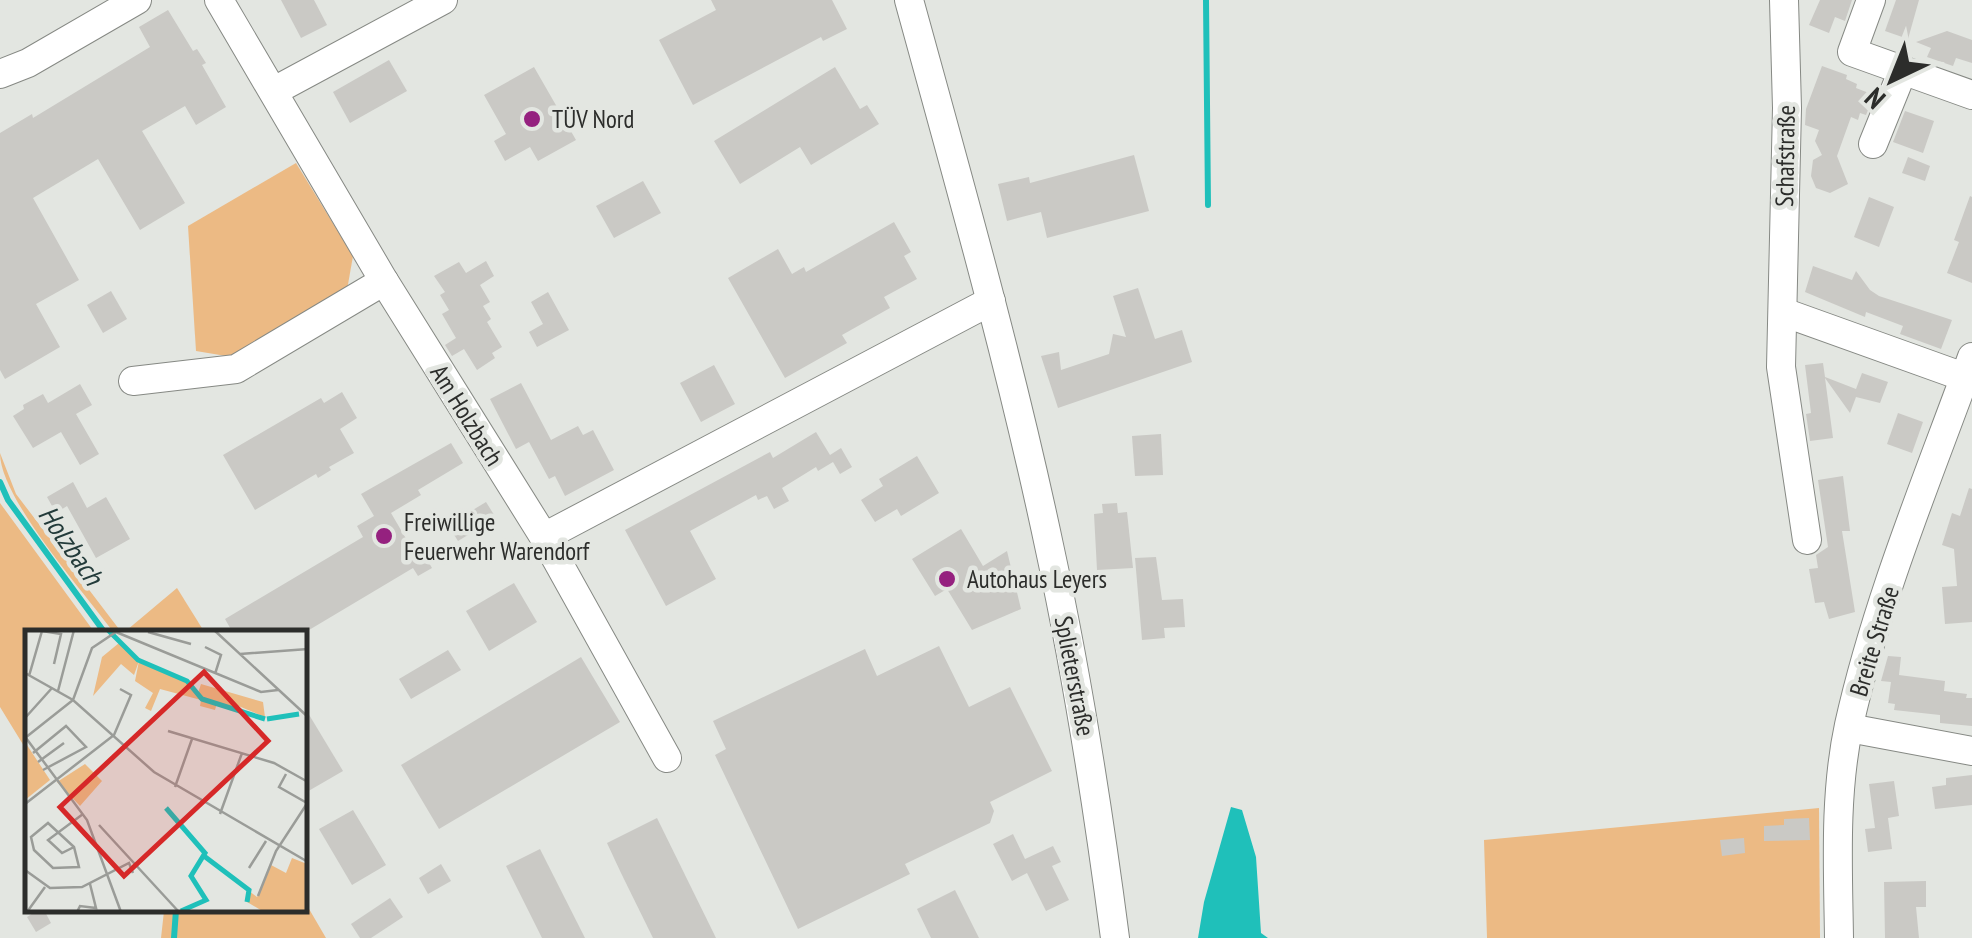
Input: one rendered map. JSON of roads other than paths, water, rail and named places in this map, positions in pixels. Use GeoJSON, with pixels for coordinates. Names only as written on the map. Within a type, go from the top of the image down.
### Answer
{"type":"FeatureCollection","features":[{"type":"Feature","properties":{"kind":"street"},"geometry":{"type":"LineString","coordinates":[[0,74],[28,64],[137,0]]}},
{"type":"Feature","properties":{"kind":"street","name":"Am Holzbach"},"geometry":{"type":"LineString","coordinates":[[219,0],[384,281],[544,536],[667,758]]}},
{"type":"Feature","properties":{"kind":"street"},"geometry":{"type":"LineString","coordinates":[[274,91],[443,0]]}},
{"type":"Feature","properties":{"kind":"street","name":"Splieterstraße"},"geometry":{"type":"LineString","coordinates":[[909,0],[991,301],[1050,548],[1088,742],[1115,938]]}},
{"type":"Feature","properties":{"kind":"street","name":"Schafstraße"},"geometry":{"type":"LineString","coordinates":[[1784,0],[1787,108],[1781,367],[1807,540]]}},
{"type":"Feature","properties":{"kind":"street"},"geometry":{"type":"LineString","coordinates":[[1871,0],[1852,52],[1972,95]]}},
{"type":"Feature","properties":{"kind":"street"},"geometry":{"type":"LineString","coordinates":[[1873,144],[1902,70]]}},
{"type":"Feature","properties":{"kind":"street"},"geometry":{"type":"LineString","coordinates":[[133,381],[236,369],[384,281]]}},
{"type":"Feature","properties":{"kind":"street"},"geometry":{"type":"LineString","coordinates":[[544,536],[991,301]]}},
{"type":"Feature","properties":{"kind":"street"},"geometry":{"type":"LineString","coordinates":[[1783,312],[1968,367]]}},
{"type":"Feature","properties":{"kind":"street","name":"Breite Straße"},"geometry":{"type":"LineString","coordinates":[[1839,938],[1838,839],[1848,728],[1877,621],[1968,367]]}},
{"type":"Feature","properties":{"kind":"street"},"geometry":{"type":"LineString","coordinates":[[1848,728],[1972,751]]}},
{"type":"Feature","properties":{"kind":"water"},"geometry":{"type":"Polygon","coordinates":[[[1231,807],[1242,810],[1256,857],[1261,933],[1268,938],[1198,938],[1231,807]]]}},
{"type":"Feature","properties":{"kind":"waterway"},"geometry":{"type":"LineString","coordinates":[[1206,0],[1208,205]]}},
{"type":"Feature","properties":{"kind":"waterway","name":"Holzbach"},"geometry":{"type":"LineString","coordinates":[[0,482],[8,500],[103,630]]}},
{"type":"Feature","properties":{"kind":"waterway","name":"Holzbach"},"geometry":{"type":"LineString","coordinates":[[174,938],[176,913]]}},
{"type":"Feature","properties":{"kind":"place","name":"TÜV Nord"},"geometry":{"type":"Point","coordinates":[532,119]}},
{"type":"Feature","properties":{"kind":"place","name":"Freiwillige Feuerwehr Warendorf"},"geometry":{"type":"Point","coordinates":[384,536]}},
{"type":"Feature","properties":{"kind":"place","name":"Autohaus Leyers"},"geometry":{"type":"Point","coordinates":[947,579]}}]}
